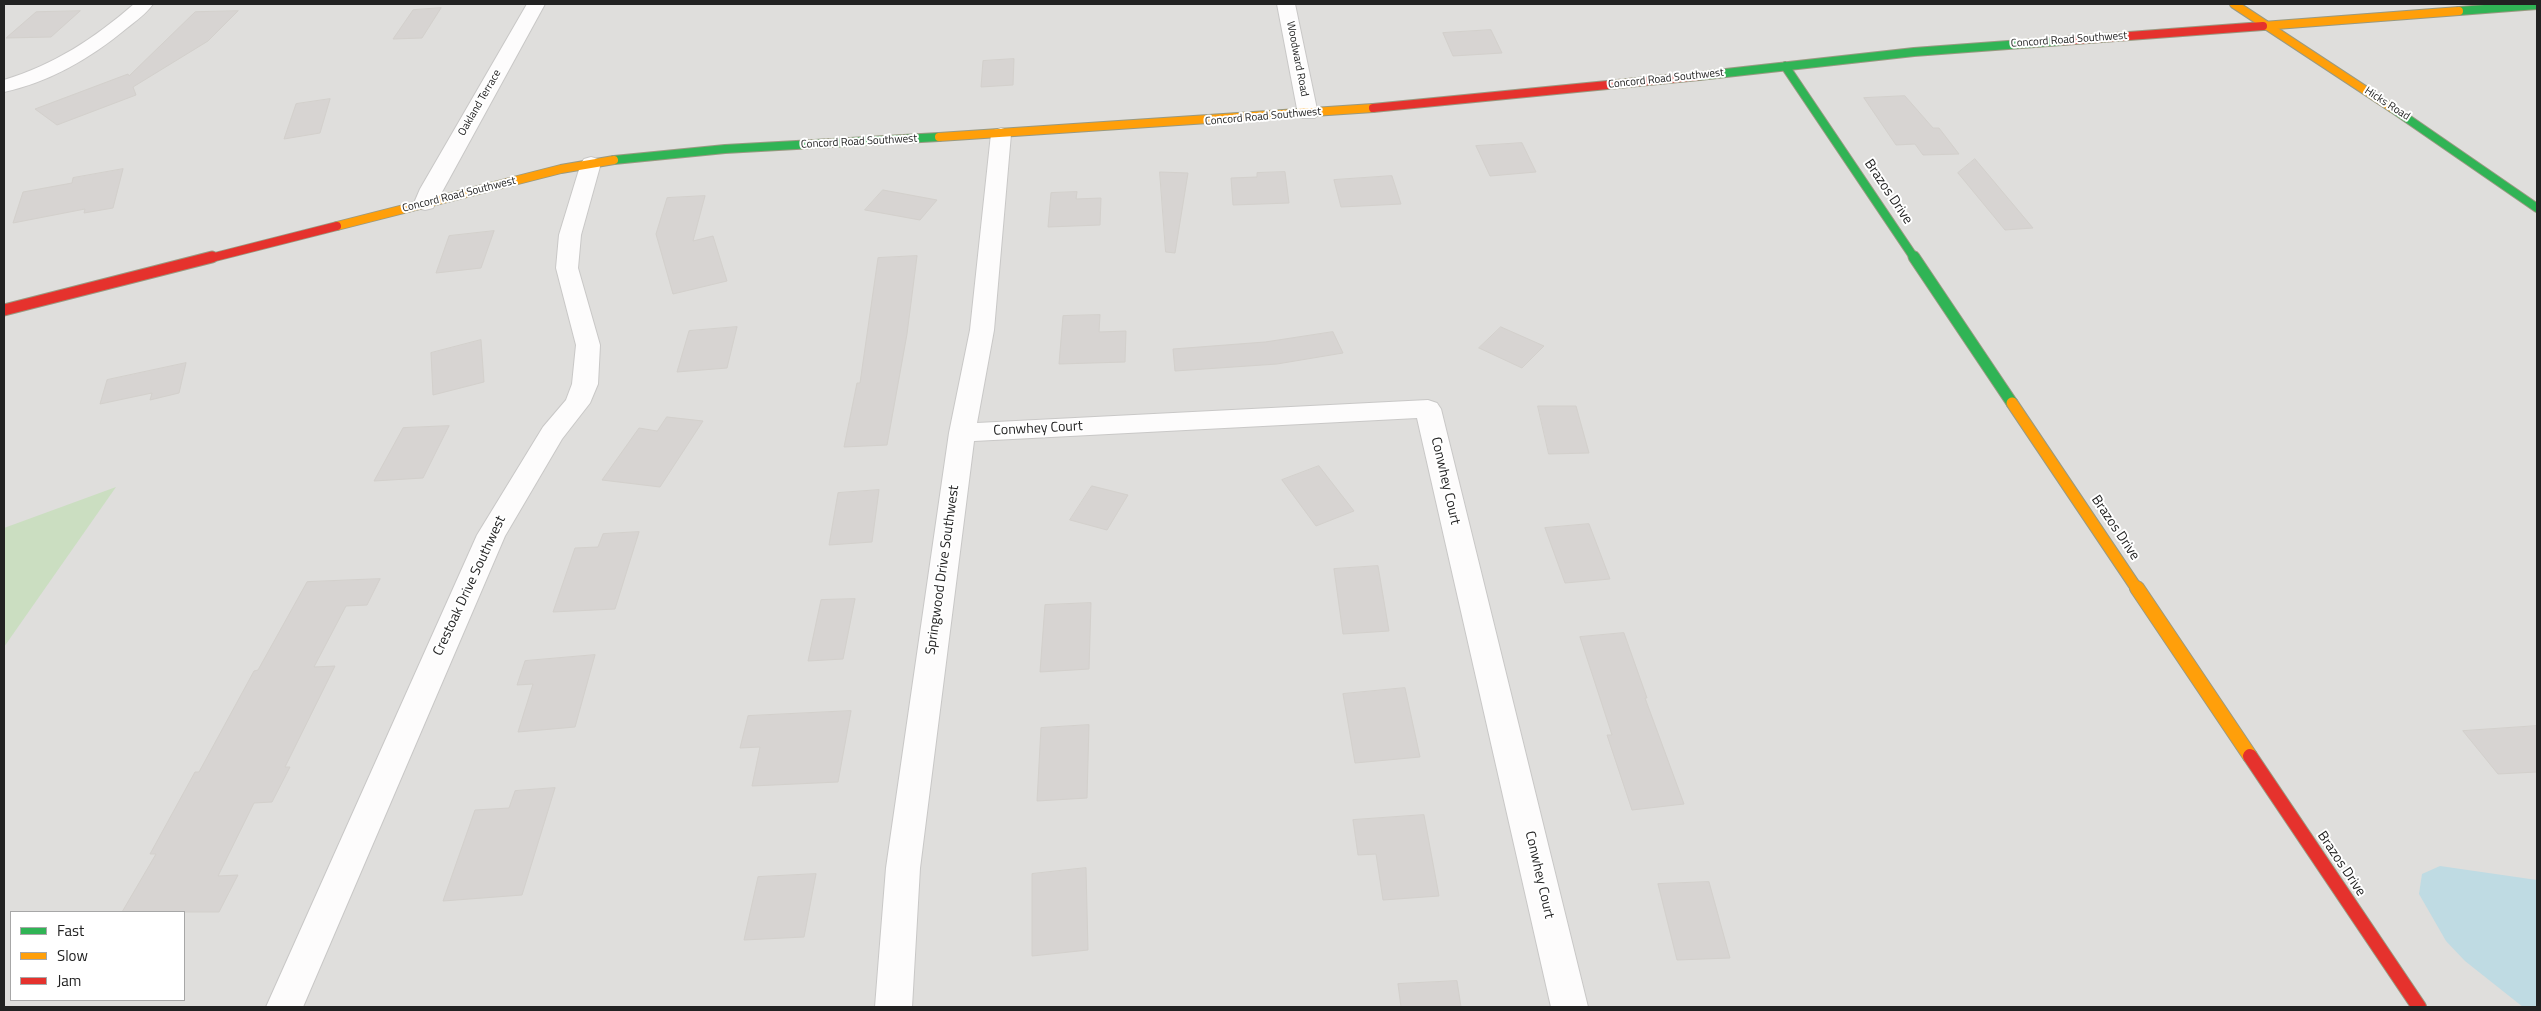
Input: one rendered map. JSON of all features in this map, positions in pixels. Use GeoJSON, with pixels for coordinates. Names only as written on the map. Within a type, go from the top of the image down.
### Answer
{"type":"FeatureCollection","features":[{"type":"Feature","properties":{"kind":"street"},"geometry":{"type":"LineString","coordinates":[[4,86],[48,72],[75,59],[110,34],[144,4]]}},
{"type":"Feature","properties":{"kind":"street","name":"Oakland Terrace"},"geometry":{"type":"LineString","coordinates":[[425,203],[431,189],[536,4]]}},
{"type":"Feature","properties":{"kind":"street","name":"Woodward Road"},"geometry":{"type":"LineString","coordinates":[[1286,4],[1308,114]]}},
{"type":"Feature","properties":{"kind":"street","name":"Hicks Road"},"geometry":{"type":"LineString","coordinates":[[2234,4],[2449,145],[2537,208]]}},
{"type":"Feature","properties":{"kind":"street","name":"Concord Road Southwest"},"geometry":{"type":"LineString","coordinates":[[4,310],[425,203],[591,163],[636,156],[1308,114],[1566,90],[1998,45],[2537,5]]}},
{"type":"Feature","properties":{"kind":"street","name":"Brazos Drive"},"geometry":{"type":"LineString","coordinates":[[1785,66],[2420,1007]]}},
{"type":"Feature","properties":{"kind":"street","name":"Springwood Drive Southwest"},"geometry":{"type":"LineString","coordinates":[[893,1007],[903,868],[962,433],[982,330],[1001,134]]}},
{"type":"Feature","properties":{"kind":"street","name":"Crestoak Drive Southwest"},"geometry":{"type":"LineString","coordinates":[[284,1007],[491,535],[552,433],[577,403],[584,384],[588,346],[567,268],[570,234],[591,163]]}},
{"type":"Feature","properties":{"kind":"street","name":"Conwhey Court"},"geometry":{"type":"LineString","coordinates":[[962,433],[1428,409],[1570,1007]]}},
{"type":"Feature","properties":{"kind":"shaded area"},"geometry":{"type":"Polygon","coordinates":[[[4,4],[2537,4],[2537,1007],[4,1007],[4,4]]]}},
{"type":"Feature","properties":{"kind":"green space"},"geometry":{"type":"Polygon","coordinates":[[[116,487],[4,647],[4,528],[116,487]]]}},
{"type":"Feature","properties":{"kind":"water"},"geometry":{"type":"Polygon","coordinates":[[[2440,866],[2537,880],[2537,1007],[2523,1007],[2465,961],[2446,941],[2419,894],[2422,874],[2440,866]]]}},
{"type":"Feature","properties":{"kind":"building"},"geometry":{"type":"Polygon","coordinates":[[[441,8],[422,38],[393,39],[413,10],[441,8]]]}},
{"type":"Feature","properties":{"kind":"building"},"geometry":{"type":"Polygon","coordinates":[[[80,11],[51,37],[6,38],[36,12],[80,11]]]}},
{"type":"Feature","properties":{"kind":"building"},"geometry":{"type":"Polygon","coordinates":[[[238,11],[208,41],[133,87],[136,95],[57,125],[35,109],[128,74],[129,76],[195,12],[238,11]]]}},
{"type":"Feature","properties":{"kind":"building"},"geometry":{"type":"Polygon","coordinates":[[[1491,30],[1502,53],[1453,56],[1443,33],[1491,30]]]}},
{"type":"Feature","properties":{"kind":"building"},"geometry":{"type":"Polygon","coordinates":[[[1014,59],[1013,85],[981,87],[983,61],[1014,59]]]}},
{"type":"Feature","properties":{"kind":"building"},"geometry":{"type":"Polygon","coordinates":[[[1905,96],[1933,128],[1939,128],[1959,154],[1923,155],[1915,144],[1896,145],[1864,98],[1905,96]]]}},
{"type":"Feature","properties":{"kind":"building"},"geometry":{"type":"Polygon","coordinates":[[[330,99],[320,133],[284,139],[296,104],[330,99]]]}},
{"type":"Feature","properties":{"kind":"building"},"geometry":{"type":"Polygon","coordinates":[[[1522,143],[1536,172],[1490,176],[1476,146],[1522,143]]]}},
{"type":"Feature","properties":{"kind":"building"},"geometry":{"type":"Polygon","coordinates":[[[1975,159],[2033,228],[2005,230],[1958,173],[1975,159]]]}},
{"type":"Feature","properties":{"kind":"building"},"geometry":{"type":"Polygon","coordinates":[[[123,169],[113,208],[84,213],[85,209],[13,223],[23,192],[72,183],[73,178],[123,169]]]}},
{"type":"Feature","properties":{"kind":"building"},"geometry":{"type":"Polygon","coordinates":[[[1160,172],[1188,173],[1175,253],[1166,252],[1160,172]]]}},
{"type":"Feature","properties":{"kind":"building"},"geometry":{"type":"Polygon","coordinates":[[[1285,172],[1289,203],[1233,205],[1231,178],[1257,177],[1257,173],[1285,172]]]}},
{"type":"Feature","properties":{"kind":"building"},"geometry":{"type":"Polygon","coordinates":[[[1392,176],[1401,204],[1341,207],[1334,180],[1392,176]]]}},
{"type":"Feature","properties":{"kind":"building"},"geometry":{"type":"Polygon","coordinates":[[[883,190],[937,200],[920,220],[865,210],[883,190]]]}},
{"type":"Feature","properties":{"kind":"building"},"geometry":{"type":"Polygon","coordinates":[[[1077,192],[1076,199],[1101,198],[1100,225],[1048,227],[1051,193],[1077,192]]]}},
{"type":"Feature","properties":{"kind":"building"},"geometry":{"type":"Polygon","coordinates":[[[705,196],[693,241],[713,236],[727,281],[673,294],[656,234],[667,198],[705,196]]]}},
{"type":"Feature","properties":{"kind":"building"},"geometry":{"type":"Polygon","coordinates":[[[494,231],[481,268],[436,273],[449,236],[494,231]]]}},
{"type":"Feature","properties":{"kind":"building"},"geometry":{"type":"Polygon","coordinates":[[[917,256],[907,334],[887,445],[844,447],[857,383],[860,383],[878,258],[917,256]]]}},
{"type":"Feature","properties":{"kind":"building"},"geometry":{"type":"Polygon","coordinates":[[[1100,315],[1099,332],[1126,331],[1125,362],[1059,364],[1063,316],[1100,315]]]}},
{"type":"Feature","properties":{"kind":"building"},"geometry":{"type":"Polygon","coordinates":[[[737,327],[727,368],[677,372],[689,331],[737,327]]]}},
{"type":"Feature","properties":{"kind":"building"},"geometry":{"type":"Polygon","coordinates":[[[1501,327],[1544,346],[1522,368],[1479,348],[1501,327]]]}},
{"type":"Feature","properties":{"kind":"building"},"geometry":{"type":"Polygon","coordinates":[[[1333,332],[1343,353],[1277,364],[1175,371],[1173,349],[1265,342],[1333,332]]]}},
{"type":"Feature","properties":{"kind":"building"},"geometry":{"type":"Polygon","coordinates":[[[481,340],[484,382],[433,395],[431,353],[481,340]]]}},
{"type":"Feature","properties":{"kind":"building"},"geometry":{"type":"Polygon","coordinates":[[[186,363],[179,393],[150,400],[152,393],[100,404],[107,380],[186,363]]]}},
{"type":"Feature","properties":{"kind":"building"},"geometry":{"type":"Polygon","coordinates":[[[1538,406],[1576,406],[1589,453],[1549,454],[1538,406]]]}},
{"type":"Feature","properties":{"kind":"building"},"geometry":{"type":"Polygon","coordinates":[[[667,417],[703,421],[660,487],[602,480],[639,428],[657,431],[667,417]]]}},
{"type":"Feature","properties":{"kind":"building"},"geometry":{"type":"Polygon","coordinates":[[[449,426],[423,478],[374,481],[403,428],[449,426]]]}},
{"type":"Feature","properties":{"kind":"building"},"geometry":{"type":"Polygon","coordinates":[[[1319,466],[1354,511],[1316,526],[1282,480],[1319,466]]]}},
{"type":"Feature","properties":{"kind":"building"},"geometry":{"type":"Polygon","coordinates":[[[1092,486],[1128,495],[1107,530],[1070,520],[1092,486]]]}},
{"type":"Feature","properties":{"kind":"building"},"geometry":{"type":"Polygon","coordinates":[[[879,490],[872,542],[829,545],[838,493],[879,490]]]}},
{"type":"Feature","properties":{"kind":"building"},"geometry":{"type":"Polygon","coordinates":[[[1589,524],[1610,579],[1565,583],[1545,528],[1589,524]]]}},
{"type":"Feature","properties":{"kind":"building"},"geometry":{"type":"Polygon","coordinates":[[[639,532],[615,609],[553,612],[575,548],[598,547],[603,534],[639,532]]]}},
{"type":"Feature","properties":{"kind":"building"},"geometry":{"type":"Polygon","coordinates":[[[1378,566],[1389,631],[1343,634],[1334,569],[1378,566]]]}},
{"type":"Feature","properties":{"kind":"building"},"geometry":{"type":"Polygon","coordinates":[[[380,579],[367,605],[346,606],[314,667],[335,666],[285,767],[290,767],[272,802],[254,803],[218,876],[238,875],[219,912],[123,911],[156,854],[150,854],[195,772],[199,772],[254,671],[258,670],[307,582],[380,579]]]}},
{"type":"Feature","properties":{"kind":"building"},"geometry":{"type":"Polygon","coordinates":[[[855,599],[843,659],[808,661],[821,600],[855,599]]]}},
{"type":"Feature","properties":{"kind":"building"},"geometry":{"type":"Polygon","coordinates":[[[1091,603],[1089,669],[1040,672],[1045,605],[1091,603]]]}},
{"type":"Feature","properties":{"kind":"building"},"geometry":{"type":"Polygon","coordinates":[[[1624,633],[1647,698],[1645,698],[1684,804],[1632,810],[1607,735],[1612,735],[1580,637],[1624,633]]]}},
{"type":"Feature","properties":{"kind":"building"},"geometry":{"type":"Polygon","coordinates":[[[595,655],[575,727],[518,732],[533,684],[517,685],[525,661],[595,655]]]}},
{"type":"Feature","properties":{"kind":"building"},"geometry":{"type":"Polygon","coordinates":[[[1405,688],[1420,757],[1355,763],[1343,694],[1405,688]]]}},
{"type":"Feature","properties":{"kind":"building"},"geometry":{"type":"Polygon","coordinates":[[[851,711],[838,782],[752,786],[760,747],[740,748],[748,716],[851,711]]]}},
{"type":"Feature","properties":{"kind":"building"},"geometry":{"type":"Polygon","coordinates":[[[1089,725],[1087,798],[1037,801],[1041,728],[1089,725]]]}},
{"type":"Feature","properties":{"kind":"building"},"geometry":{"type":"Polygon","coordinates":[[[2537,726],[2537,772],[2498,774],[2463,731],[2537,726]]]}},
{"type":"Feature","properties":{"kind":"building"},"geometry":{"type":"Polygon","coordinates":[[[555,788],[522,895],[443,901],[475,810],[509,808],[515,791],[555,788]]]}},
{"type":"Feature","properties":{"kind":"building"},"geometry":{"type":"Polygon","coordinates":[[[1424,815],[1439,896],[1383,900],[1376,854],[1358,855],[1353,820],[1424,815]]]}},
{"type":"Feature","properties":{"kind":"building"},"geometry":{"type":"Polygon","coordinates":[[[1086,868],[1088,950],[1032,956],[1032,874],[1086,868]]]}},
{"type":"Feature","properties":{"kind":"building"},"geometry":{"type":"Polygon","coordinates":[[[816,874],[804,937],[744,940],[758,877],[816,874]]]}},
{"type":"Feature","properties":{"kind":"building"},"geometry":{"type":"Polygon","coordinates":[[[1709,882],[1730,958],[1677,960],[1658,884],[1709,882]]]}},
{"type":"Feature","properties":{"kind":"building"},"geometry":{"type":"Polygon","coordinates":[[[1457,981],[1461,1007],[1401,1007],[1398,984],[1457,981]]]}},
{"type":"Feature","properties":{"kind":"traffic: fast"},"geometry":{"type":"LineString","coordinates":[[2459,11],[2537,5]]}},
{"type":"Feature","properties":{"kind":"traffic: fast"},"geometry":{"type":"LineString","coordinates":[[1699,76],[1914,52],[2062,41]]}},
{"type":"Feature","properties":{"kind":"traffic: fast"},"geometry":{"type":"LineString","coordinates":[[1785,66],[2012,403]]}},
{"type":"Feature","properties":{"kind":"traffic: fast"},"geometry":{"type":"LineString","coordinates":[[2392,108],[2537,208]]}},
{"type":"Feature","properties":{"kind":"traffic: fast"},"geometry":{"type":"LineString","coordinates":[[614,160],[725,149],[939,137]]}},
{"type":"Feature","properties":{"kind":"traffic: slow"},"geometry":{"type":"LineString","coordinates":[[2234,4],[2392,108]]}},
{"type":"Feature","properties":{"kind":"traffic: slow"},"geometry":{"type":"LineString","coordinates":[[2263,26],[2459,11]]}},
{"type":"Feature","properties":{"kind":"traffic: slow"},"geometry":{"type":"LineString","coordinates":[[939,137],[1373,108]]}},
{"type":"Feature","properties":{"kind":"traffic: slow"},"geometry":{"type":"LineString","coordinates":[[337,226],[561,169],[614,160]]}},
{"type":"Feature","properties":{"kind":"traffic: slow"},"geometry":{"type":"LineString","coordinates":[[2012,403],[2250,756]]}},
{"type":"Feature","properties":{"kind":"traffic: jam"},"geometry":{"type":"LineString","coordinates":[[2062,41],[2263,26]]}},
{"type":"Feature","properties":{"kind":"traffic: jam"},"geometry":{"type":"LineString","coordinates":[[1373,108],[1699,76]]}},
{"type":"Feature","properties":{"kind":"traffic: jam"},"geometry":{"type":"LineString","coordinates":[[4,310],[337,226]]}},
{"type":"Feature","properties":{"kind":"traffic: jam"},"geometry":{"type":"LineString","coordinates":[[2250,756],[2419,1007]]}}]}
